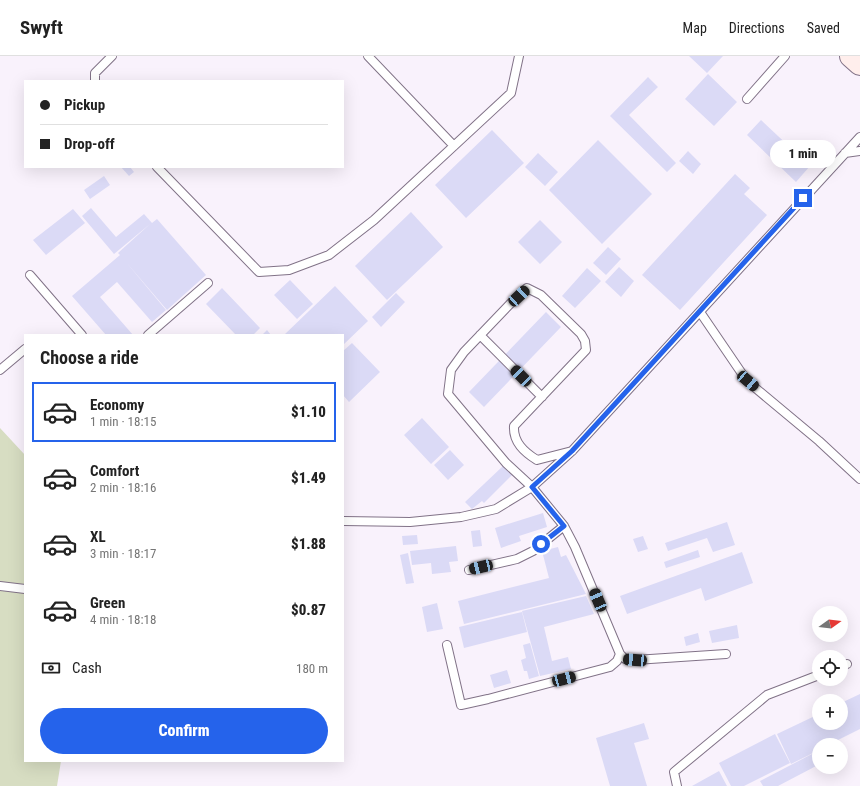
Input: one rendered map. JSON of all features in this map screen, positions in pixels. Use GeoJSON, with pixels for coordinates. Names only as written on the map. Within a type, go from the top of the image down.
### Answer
{"type":"FeatureCollection","features":[{"type":"Feature","properties":{"kind":"main road"},"geometry":{"type":"LineString","coordinates":[[851,56],[860,64]]}},
{"type":"Feature","properties":{"kind":"lane"},"geometry":{"type":"LineString","coordinates":[[95,80],[95,73],[112,56]]}},
{"type":"Feature","properties":{"kind":"lane"},"geometry":{"type":"LineString","coordinates":[[368,56],[454,146]]}},
{"type":"Feature","properties":{"kind":"lane"},"geometry":{"type":"LineString","coordinates":[[158,168],[259,272],[289,270],[329,255],[374,220],[511,93],[519,56]]}},
{"type":"Feature","properties":{"kind":"lane"},"geometry":{"type":"LineString","coordinates":[[747,99],[785,56]]}},
{"type":"Feature","properties":{"kind":"lane"},"geometry":{"type":"LineString","coordinates":[[344,521],[410,522],[461,517],[496,509],[532,487],[572,451],[860,137]]}},
{"type":"Feature","properties":{"kind":"lane"},"geometry":{"type":"LineString","coordinates":[[845,153],[860,151]]}},
{"type":"Feature","properties":{"kind":"lane"},"geometry":{"type":"LineString","coordinates":[[30,276],[81,334]]}},
{"type":"Feature","properties":{"kind":"lane"},"geometry":{"type":"LineString","coordinates":[[149,334],[208,283]]}},
{"type":"Feature","properties":{"kind":"lane"},"geometry":{"type":"LineString","coordinates":[[572,451],[537,460],[526,453],[516,440],[514,433],[514,426],[586,350],[585,341],[581,334],[541,295],[527,288],[464,352],[451,370],[448,394],[506,463],[532,487],[564,526],[575,547],[620,654],[625,659],[635,660],[726,654]]}},
{"type":"Feature","properties":{"kind":"lane"},"geometry":{"type":"LineString","coordinates":[[700,312],[748,381],[819,441],[860,479]]}},
{"type":"Feature","properties":{"kind":"lane"},"geometry":{"type":"LineString","coordinates":[[480,335],[542,397]]}},
{"type":"Feature","properties":{"kind":"lane"},"geometry":{"type":"LineString","coordinates":[[0,370],[24,350]]}},
{"type":"Feature","properties":{"kind":"lane"},"geometry":{"type":"LineString","coordinates":[[469,570],[517,559],[533,550],[564,526]]}},
{"type":"Feature","properties":{"kind":"lane"},"geometry":{"type":"LineString","coordinates":[[0,586],[24,589]]}},
{"type":"Feature","properties":{"kind":"lane"},"geometry":{"type":"LineString","coordinates":[[447,645],[461,705],[610,667],[617,660],[620,654]]}},
{"type":"Feature","properties":{"kind":"lane"},"geometry":{"type":"LineString","coordinates":[[677,786],[674,772],[767,695],[812,678]]}},
{"type":"Feature","properties":{"kind":"green space"},"geometry":{"type":"Polygon","coordinates":[[[0,428],[24,454],[24,762],[61,762],[57,786],[0,786],[0,428]]]}},
{"type":"Feature","properties":{"kind":"building"},"geometry":{"type":"Polygon","coordinates":[[[689,56],[723,56],[707,73],[689,56]]]}},
{"type":"Feature","properties":{"kind":"building"},"geometry":{"type":"Polygon","coordinates":[[[708,74],[737,102],[714,126],[685,99],[708,74]]]}},
{"type":"Feature","properties":{"kind":"building"},"geometry":{"type":"Polygon","coordinates":[[[648,77],[658,87],[629,115],[676,163],[667,172],[610,116],[648,77]]]}},
{"type":"Feature","properties":{"kind":"building"},"geometry":{"type":"Polygon","coordinates":[[[761,120],[810,166],[796,182],[747,135],[761,120]]]}},
{"type":"Feature","properties":{"kind":"building"},"geometry":{"type":"Polygon","coordinates":[[[492,130],[524,163],[466,218],[435,185],[492,130]]]}},
{"type":"Feature","properties":{"kind":"building"},"geometry":{"type":"Polygon","coordinates":[[[598,140],[652,194],[602,244],[549,190],[598,140]]]}},
{"type":"Feature","properties":{"kind":"building"},"geometry":{"type":"Polygon","coordinates":[[[688,151],[701,164],[693,174],[679,161],[688,151]]]}},
{"type":"Feature","properties":{"kind":"building"},"geometry":{"type":"Polygon","coordinates":[[[538,153],[558,172],[545,186],[525,167],[538,153]]]}},
{"type":"Feature","properties":{"kind":"building"},"geometry":{"type":"Polygon","coordinates":[[[122,168],[131,168],[134,172],[129,176],[122,168]]]}},
{"type":"Feature","properties":{"kind":"building"},"geometry":{"type":"Polygon","coordinates":[[[735,174],[750,188],[744,194],[767,215],[680,310],[642,275],[735,174]]]}},
{"type":"Feature","properties":{"kind":"building"},"geometry":{"type":"Polygon","coordinates":[[[104,176],[110,185],[90,199],[84,190],[104,176]]]}},
{"type":"Feature","properties":{"kind":"building"},"geometry":{"type":"Polygon","coordinates":[[[91,208],[116,237],[144,214],[152,223],[157,219],[206,275],[167,310],[126,262],[166,310],[152,322],[117,282],[100,297],[132,334],[105,334],[72,296],[120,255],[118,253],[150,224],[114,254],[82,216],[91,208]]]}},
{"type":"Feature","properties":{"kind":"building"},"geometry":{"type":"Polygon","coordinates":[[[73,209],[85,223],[46,255],[33,240],[73,209]]]}},
{"type":"Feature","properties":{"kind":"building"},"geometry":{"type":"Polygon","coordinates":[[[411,212],[443,247],[387,300],[355,266],[411,212]]]}},
{"type":"Feature","properties":{"kind":"building"},"geometry":{"type":"Polygon","coordinates":[[[540,220],[562,242],[540,264],[518,242],[540,220]]]}},
{"type":"Feature","properties":{"kind":"building"},"geometry":{"type":"Polygon","coordinates":[[[608,247],[621,259],[606,275],[593,263],[608,247]]]}},
{"type":"Feature","properties":{"kind":"building"},"geometry":{"type":"Polygon","coordinates":[[[619,267],[634,281],[621,297],[605,282],[619,267]]]}},
{"type":"Feature","properties":{"kind":"building"},"geometry":{"type":"Polygon","coordinates":[[[587,268],[601,281],[575,308],[562,296],[587,268]]]}},
{"type":"Feature","properties":{"kind":"building"},"geometry":{"type":"Polygon","coordinates":[[[290,280],[313,304],[297,319],[274,295],[290,280]]]}},
{"type":"Feature","properties":{"kind":"building"},"geometry":{"type":"Polygon","coordinates":[[[335,286],[368,321],[344,344],[344,334],[285,334],[335,286]]]}},
{"type":"Feature","properties":{"kind":"building"},"geometry":{"type":"Polygon","coordinates":[[[222,288],[260,328],[254,334],[235,334],[206,304],[222,288]]]}},
{"type":"Feature","properties":{"kind":"building"},"geometry":{"type":"Polygon","coordinates":[[[396,293],[405,302],[381,327],[372,317],[396,293]]]}},
{"type":"Feature","properties":{"kind":"building"},"geometry":{"type":"Polygon","coordinates":[[[546,312],[561,327],[484,407],[469,392],[546,312]]]}},
{"type":"Feature","properties":{"kind":"building"},"geometry":{"type":"Polygon","coordinates":[[[267,330],[270,334],[263,334],[267,330]]]}},
{"type":"Feature","properties":{"kind":"building"},"geometry":{"type":"Polygon","coordinates":[[[352,343],[380,372],[349,402],[344,396],[344,350],[352,343]]]}},
{"type":"Feature","properties":{"kind":"building"},"geometry":{"type":"Polygon","coordinates":[[[422,418],[449,447],[431,464],[404,435],[422,418]]]}},
{"type":"Feature","properties":{"kind":"building"},"geometry":{"type":"Polygon","coordinates":[[[450,450],[464,465],[448,480],[434,465],[450,450]]]}},
{"type":"Feature","properties":{"kind":"building"},"geometry":{"type":"Polygon","coordinates":[[[503,466],[512,475],[484,503],[482,501],[472,509],[465,502],[503,466]]]}},
{"type":"Feature","properties":{"kind":"building"},"geometry":{"type":"Polygon","coordinates":[[[543,513],[547,527],[519,536],[521,541],[501,548],[495,528],[543,513]]]}},
{"type":"Feature","properties":{"kind":"building"},"geometry":{"type":"Polygon","coordinates":[[[727,522],[735,545],[713,552],[707,538],[668,551],[665,543],[727,522]]]}},
{"type":"Feature","properties":{"kind":"building"},"geometry":{"type":"Polygon","coordinates":[[[480,530],[482,546],[473,547],[471,531],[480,530]]]}},
{"type":"Feature","properties":{"kind":"building"},"geometry":{"type":"Polygon","coordinates":[[[417,535],[418,544],[403,545],[402,536],[417,535]]]}},
{"type":"Feature","properties":{"kind":"building"},"geometry":{"type":"Polygon","coordinates":[[[643,536],[648,549],[638,552],[633,539],[643,536]]]}},
{"type":"Feature","properties":{"kind":"building"},"geometry":{"type":"Polygon","coordinates":[[[456,546],[458,561],[449,562],[451,572],[432,574],[431,563],[412,565],[410,551],[456,546]]]}},
{"type":"Feature","properties":{"kind":"building"},"geometry":{"type":"Polygon","coordinates":[[[558,547],[561,557],[566,555],[586,594],[464,624],[458,601],[549,578],[542,551],[558,547]]]}},
{"type":"Feature","properties":{"kind":"building"},"geometry":{"type":"Polygon","coordinates":[[[698,550],[700,557],[666,568],[664,562],[698,550]]]}},
{"type":"Feature","properties":{"kind":"building"},"geometry":{"type":"Polygon","coordinates":[[[742,552],[753,583],[705,601],[701,588],[627,614],[620,596],[742,552]]]}},
{"type":"Feature","properties":{"kind":"building"},"geometry":{"type":"Polygon","coordinates":[[[408,553],[414,583],[406,584],[400,555],[408,553]]]}},
{"type":"Feature","properties":{"kind":"building"},"geometry":{"type":"Polygon","coordinates":[[[586,596],[594,614],[544,627],[552,661],[568,657],[571,669],[540,676],[522,611],[586,596]]]}},
{"type":"Feature","properties":{"kind":"building"},"geometry":{"type":"Polygon","coordinates":[[[437,603],[443,629],[427,632],[422,607],[437,603]]]}},
{"type":"Feature","properties":{"kind":"building"},"geometry":{"type":"Polygon","coordinates":[[[522,612],[527,632],[464,648],[459,627],[522,612]]]}},
{"type":"Feature","properties":{"kind":"building"},"geometry":{"type":"Polygon","coordinates":[[[737,625],[739,638],[712,643],[709,631],[737,625]]]}},
{"type":"Feature","properties":{"kind":"building"},"geometry":{"type":"Polygon","coordinates":[[[698,633],[700,642],[686,646],[684,637],[698,633]]]}},
{"type":"Feature","properties":{"kind":"building"},"geometry":{"type":"Polygon","coordinates":[[[530,643],[539,676],[529,679],[527,671],[524,671],[521,660],[526,658],[523,645],[530,643]]]}},
{"type":"Feature","properties":{"kind":"building"},"geometry":{"type":"Polygon","coordinates":[[[507,670],[511,683],[494,688],[490,675],[507,670]]]}},
{"type":"Feature","properties":{"kind":"building"},"geometry":{"type":"Polygon","coordinates":[[[860,694],[860,729],[842,738],[812,738],[812,754],[791,764],[777,734],[812,717],[812,730],[848,730],[848,700],[860,694]]]}},
{"type":"Feature","properties":{"kind":"building"},"geometry":{"type":"Polygon","coordinates":[[[644,723],[649,739],[634,743],[647,786],[610,786],[596,738],[644,723]]]}},
{"type":"Feature","properties":{"kind":"building"},"geometry":{"type":"Polygon","coordinates":[[[775,734],[790,763],[744,786],[731,786],[719,763],[775,734]]]}},
{"type":"Feature","properties":{"kind":"building"},"geometry":{"type":"Polygon","coordinates":[[[812,754],[812,768],[778,786],[763,786],[760,781],[812,754]]]}},
{"type":"Feature","properties":{"kind":"building"},"geometry":{"type":"Polygon","coordinates":[[[719,771],[727,786],[692,786],[719,771]]]}},
{"type":"Feature","properties":{"kind":"route"},"geometry":{"type":"LineString","coordinates":[[541,544],[564,526],[532,487],[572,451],[803,198]]}}]}
